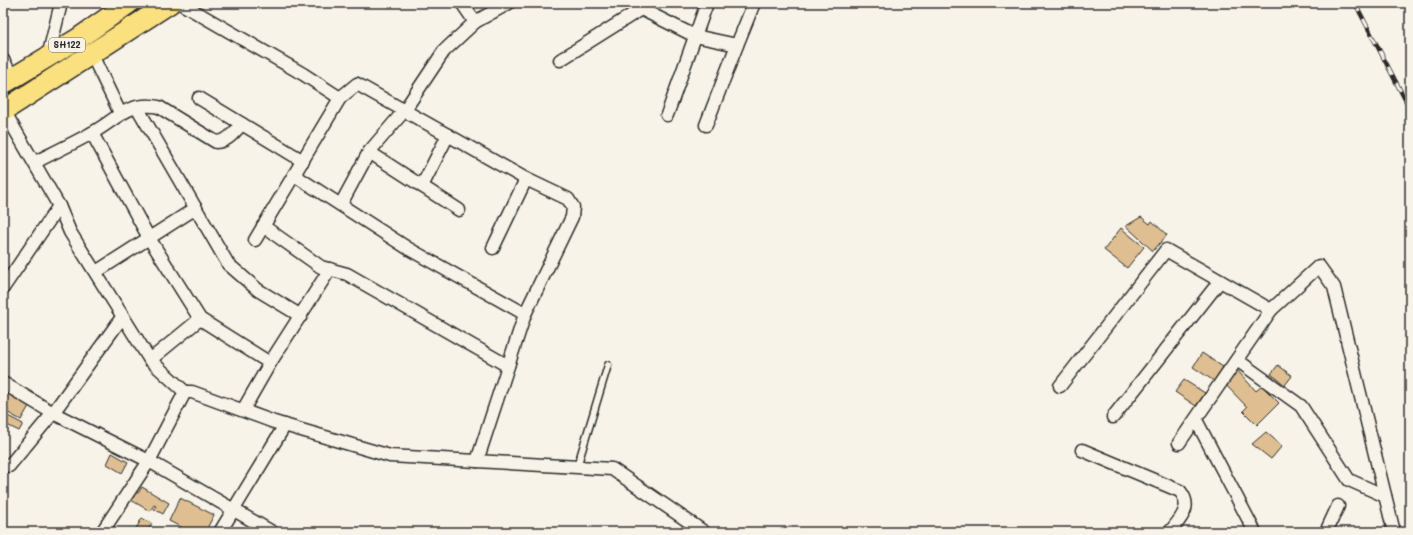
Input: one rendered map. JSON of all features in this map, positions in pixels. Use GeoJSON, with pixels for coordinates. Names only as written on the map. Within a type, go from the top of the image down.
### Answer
{"type":"FeatureCollection","features":[{"type":"Feature","properties":{"kind":"main road","name":"SH122"},"geometry":{"type":"LineString","coordinates":[[8,81],[48,57],[129,3]]}},
{"type":"Feature","properties":{"kind":"main road"},"geometry":{"type":"LineString","coordinates":[[3,110],[170,3]]}},
{"type":"Feature","properties":{"kind":"street"},"geometry":{"type":"LineString","coordinates":[[48,57],[61,3]]}},
{"type":"Feature","properties":{"kind":"street"},"geometry":{"type":"LineString","coordinates":[[180,3],[303,74],[340,98]]}},
{"type":"Feature","properties":{"kind":"street"},"geometry":{"type":"LineString","coordinates":[[462,3],[475,22]]}},
{"type":"Feature","properties":{"kind":"street"},"geometry":{"type":"LineString","coordinates":[[341,204],[370,152],[404,110],[444,50],[475,22],[509,3]]}},
{"type":"Feature","properties":{"kind":"street"},"geometry":{"type":"LineString","coordinates":[[667,115],[707,3]]}},
{"type":"Feature","properties":{"kind":"street"},"geometry":{"type":"LineString","coordinates":[[706,125],[754,3]]}},
{"type":"Feature","properties":{"kind":"street"},"geometry":{"type":"LineString","coordinates":[[560,60],[641,5],[696,36],[737,45]]}},
{"type":"Feature","properties":{"kind":"street"},"geometry":{"type":"LineString","coordinates":[[92,53],[120,113]]}},
{"type":"Feature","properties":{"kind":"street"},"geometry":{"type":"LineString","coordinates":[[3,60],[8,81]]}},
{"type":"Feature","properties":{"kind":"street"},"geometry":{"type":"LineString","coordinates":[[255,240],[340,98],[357,84],[526,179],[568,199],[573,207],[572,217],[525,314],[477,461]]}},
{"type":"Feature","properties":{"kind":"street"},"geometry":{"type":"LineString","coordinates":[[200,98],[303,161]]}},
{"type":"Feature","properties":{"kind":"street"},"geometry":{"type":"LineString","coordinates":[[35,162],[92,133],[120,113],[137,107],[159,107],[216,142],[222,142],[227,139],[242,124]]}},
{"type":"Feature","properties":{"kind":"street"},"geometry":{"type":"LineString","coordinates":[[137,107],[228,264],[258,290],[302,316]]}},
{"type":"Feature","properties":{"kind":"street"},"geometry":{"type":"LineString","coordinates":[[3,110],[35,162],[59,206],[70,232],[150,360],[185,392],[192,392],[285,425],[390,456],[612,469],[669,510],[704,532]]}},
{"type":"Feature","properties":{"kind":"street"},"geometry":{"type":"LineString","coordinates":[[92,133],[149,238],[200,319],[270,363]]}},
{"type":"Feature","properties":{"kind":"street"},"geometry":{"type":"LineString","coordinates":[[422,186],[448,135]]}},
{"type":"Feature","properties":{"kind":"street"},"geometry":{"type":"LineString","coordinates":[[370,152],[459,210]]}},
{"type":"Feature","properties":{"kind":"street"},"geometry":{"type":"LineString","coordinates":[[294,175],[409,249],[525,314]]}},
{"type":"Feature","properties":{"kind":"street"},"geometry":{"type":"LineString","coordinates":[[493,248],[526,179]]}},
{"type":"Feature","properties":{"kind":"street"},"geometry":{"type":"LineString","coordinates":[[3,288],[59,206]]}},
{"type":"Feature","properties":{"kind":"street"},"geometry":{"type":"LineString","coordinates":[[96,272],[196,208]]}},
{"type":"Feature","properties":{"kind":"street"},"geometry":{"type":"LineString","coordinates":[[264,226],[321,267],[347,274],[508,366]]}},
{"type":"Feature","properties":{"kind":"street"},"geometry":{"type":"LineString","coordinates":[[1060,386],[1166,250],[1271,310]]}},
{"type":"Feature","properties":{"kind":"street"},"geometry":{"type":"LineString","coordinates":[[1179,443],[1271,310],[1319,266],[1334,287],[1394,532]]}},
{"type":"Feature","properties":{"kind":"street"},"geometry":{"type":"LineString","coordinates":[[243,410],[270,363],[302,316],[330,269]]}},
{"type":"Feature","properties":{"kind":"street"},"geometry":{"type":"LineString","coordinates":[[1113,417],[1220,281]]}},
{"type":"Feature","properties":{"kind":"street"},"geometry":{"type":"LineString","coordinates":[[9,466],[53,413],[123,316]]}},
{"type":"Feature","properties":{"kind":"street"},"geometry":{"type":"LineString","coordinates":[[150,360],[200,319]]}},
{"type":"Feature","properties":{"kind":"street"},"geometry":{"type":"LineString","coordinates":[[1237,360],[1301,406],[1349,480],[1385,496]]}},
{"type":"Feature","properties":{"kind":"street"},"geometry":{"type":"LineString","coordinates":[[3,383],[53,413],[149,461],[272,532]]}},
{"type":"Feature","properties":{"kind":"street"},"geometry":{"type":"LineString","coordinates":[[102,532],[149,461],[185,392]]}},
{"type":"Feature","properties":{"kind":"street"},"geometry":{"type":"LineString","coordinates":[[1196,420],[1255,532]]}},
{"type":"Feature","properties":{"kind":"street"},"geometry":{"type":"LineString","coordinates":[[220,532],[285,425]]}},
{"type":"Feature","properties":{"kind":"street"},"geometry":{"type":"LineString","coordinates":[[1082,450],[1180,491],[1186,498],[1186,507],[1184,515],[1170,532]]}},
{"type":"Feature","properties":{"kind":"street"},"geometry":{"type":"LineString","coordinates":[[1326,532],[1338,506]]}},
{"type":"Feature","properties":{"kind":"lane"},"geometry":{"type":"LineString","coordinates":[[577,467],[608,365]]}},
{"type":"Feature","properties":{"kind":"building"},"geometry":{"type":"Polygon","coordinates":[[[1141,217],[1150,224],[1152,221],[1167,235],[1153,251],[1126,226],[1141,217]]]}},
{"type":"Feature","properties":{"kind":"building"},"geometry":{"type":"Polygon","coordinates":[[[1121,228],[1144,247],[1127,268],[1104,250],[1121,228]]]}},
{"type":"Feature","properties":{"kind":"building"},"geometry":{"type":"Polygon","coordinates":[[[1202,353],[1223,367],[1214,381],[1193,367],[1202,353]]]}},
{"type":"Feature","properties":{"kind":"building"},"geometry":{"type":"Polygon","coordinates":[[[1278,365],[1292,376],[1285,385],[1271,374],[1278,365]]]}},
{"type":"Feature","properties":{"kind":"building"},"geometry":{"type":"Polygon","coordinates":[[[1236,369],[1256,391],[1262,386],[1279,403],[1257,425],[1243,411],[1247,407],[1223,382],[1236,369]]]}},
{"type":"Feature","properties":{"kind":"building"},"geometry":{"type":"Polygon","coordinates":[[[1184,380],[1205,393],[1196,406],[1175,392],[1184,380]]]}},
{"type":"Feature","properties":{"kind":"building"},"geometry":{"type":"Polygon","coordinates":[[[4,392],[29,406],[21,420],[3,410],[4,392]]]}},
{"type":"Feature","properties":{"kind":"building"},"geometry":{"type":"Polygon","coordinates":[[[4,414],[23,424],[19,431],[3,423],[4,414]]]}},
{"type":"Feature","properties":{"kind":"building"},"geometry":{"type":"Polygon","coordinates":[[[1266,432],[1282,446],[1271,459],[1252,444],[1266,432]]]}},
{"type":"Feature","properties":{"kind":"building"},"geometry":{"type":"Polygon","coordinates":[[[112,453],[128,462],[122,473],[107,464],[112,453]]]}},
{"type":"Feature","properties":{"kind":"building"},"geometry":{"type":"Polygon","coordinates":[[[142,487],[169,503],[163,514],[154,509],[156,506],[154,505],[150,511],[129,499],[134,492],[138,493],[142,487]]]}},
{"type":"Feature","properties":{"kind":"building"},"geometry":{"type":"Polygon","coordinates":[[[180,498],[214,515],[205,532],[191,532],[169,521],[180,498]]]}},
{"type":"Feature","properties":{"kind":"building"},"geometry":{"type":"Polygon","coordinates":[[[142,518],[152,524],[149,528],[156,532],[134,532],[142,518]]]}},
{"type":"Feature","properties":{"kind":"railway"},"geometry":{"type":"LineString","coordinates":[[1355,3],[1410,109]]}}]}
